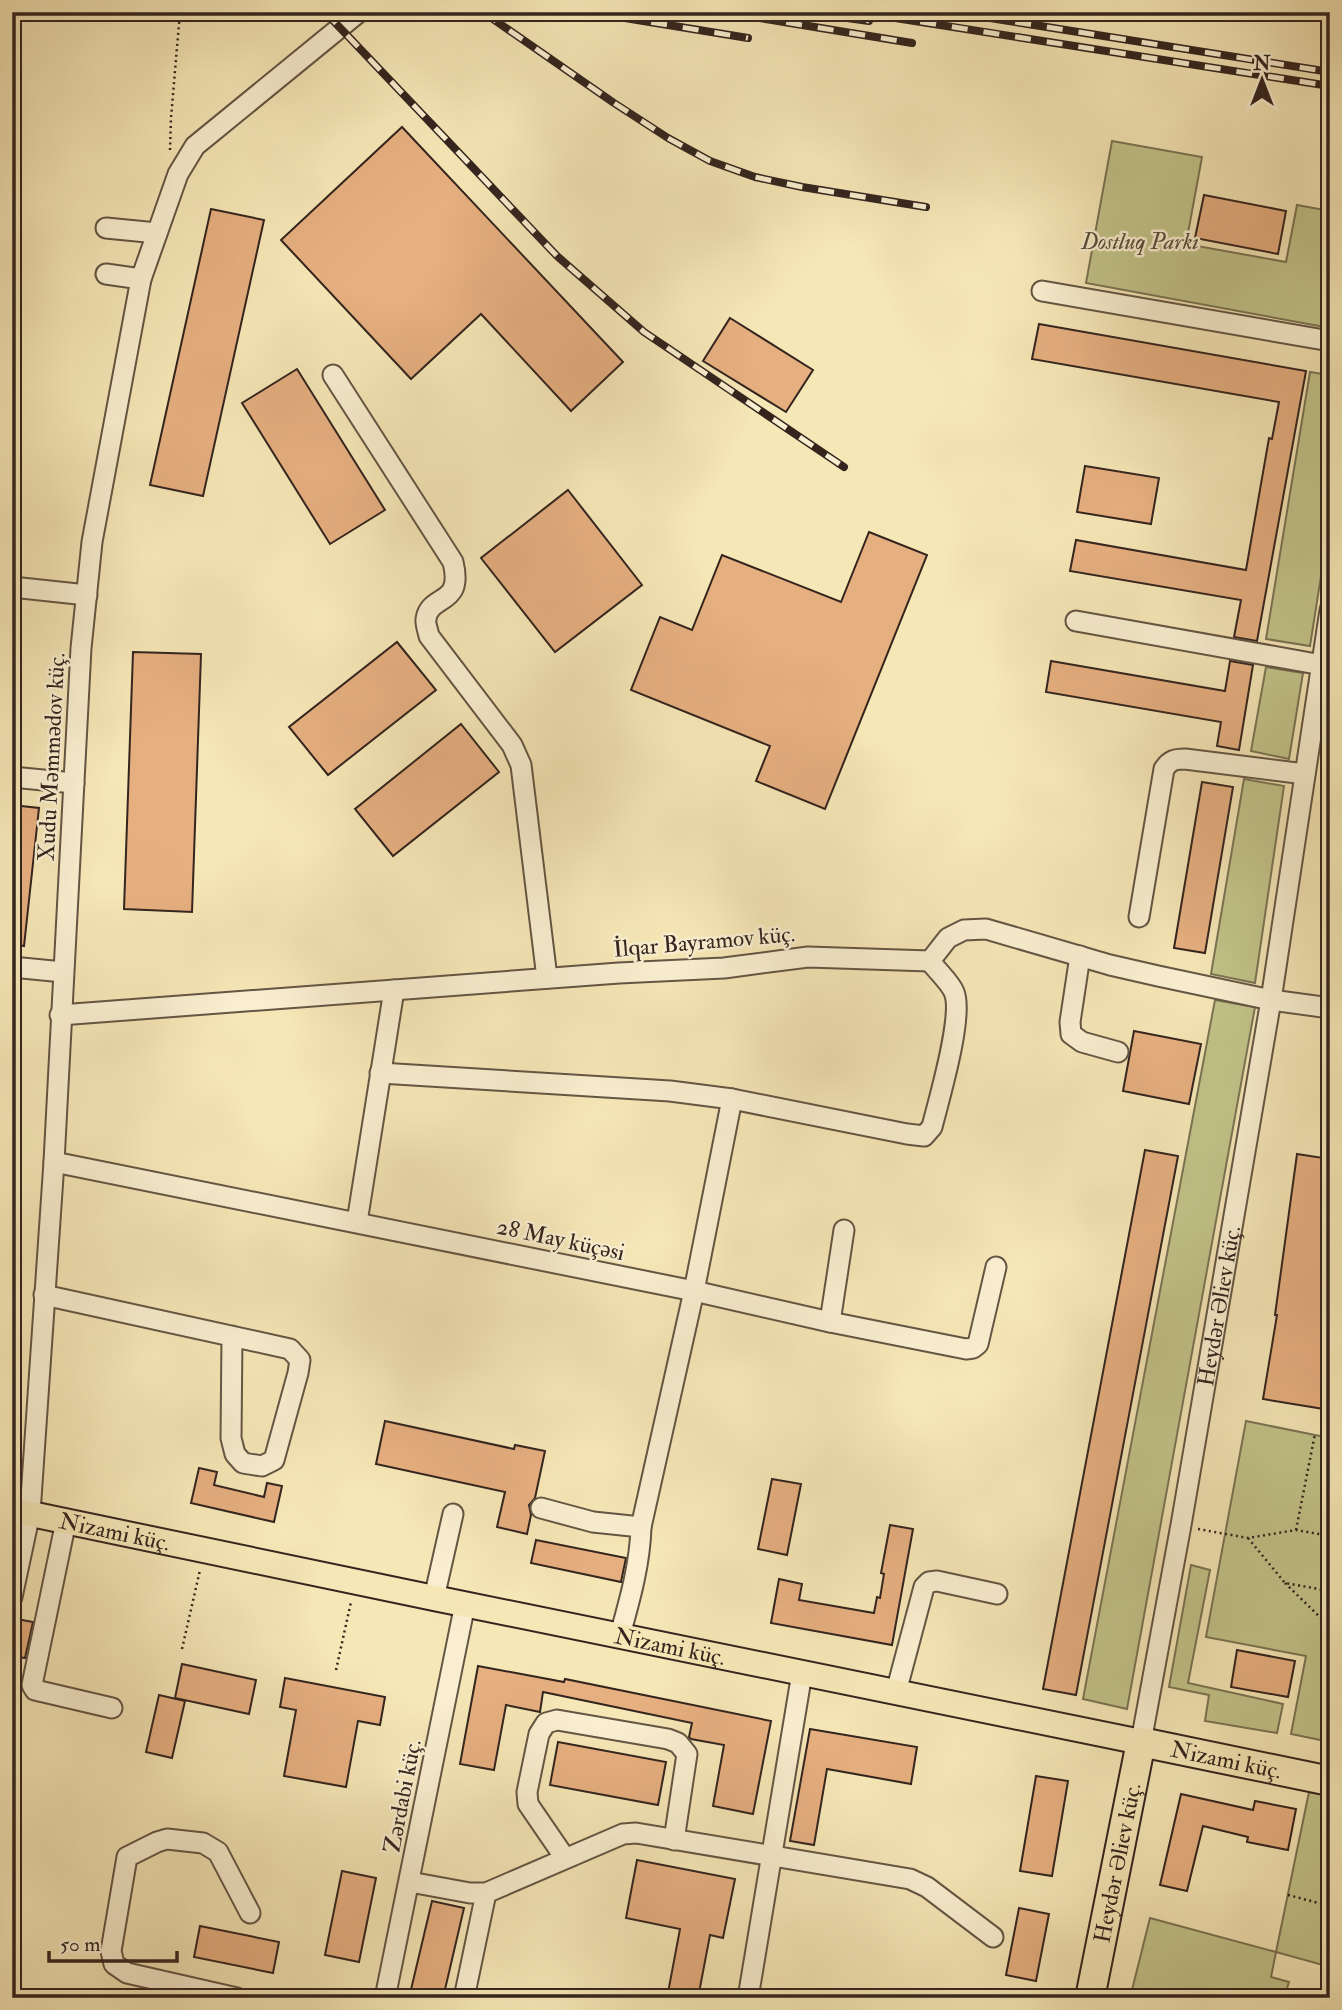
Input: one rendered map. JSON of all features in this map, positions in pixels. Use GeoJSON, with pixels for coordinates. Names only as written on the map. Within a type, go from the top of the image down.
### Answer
{"type":"FeatureCollection","features":[{"type":"Feature","properties":{"kind":"highway","name":"Nizami küç."},"geometry":{"type":"LineString","coordinates":[[1141,1742],[1330,1781]]}},
{"type":"Feature","properties":{"kind":"highway","name":"Heydər Əliev küç."},"geometry":{"type":"LineString","coordinates":[[1090,1998],[1141,1742]]}},
{"type":"Feature","properties":{"kind":"main road","name":"Nizami küç."},"geometry":{"type":"LineString","coordinates":[[21,1511],[1141,1742]]}},
{"type":"Feature","properties":{"kind":"street","name":"Xudu Məmmədov küç."},"geometry":{"type":"LineString","coordinates":[[12,1597],[44,1295],[54,1162],[81,648],[92,542],[141,279],[177,174],[195,146],[359,12]]}},
{"type":"Feature","properties":{"kind":"street"},"geometry":{"type":"LineString","coordinates":[[106,228],[157,233]]}},
{"type":"Feature","properties":{"kind":"street"},"geometry":{"type":"LineString","coordinates":[[106,274],[141,279]]}},
{"type":"Feature","properties":{"kind":"street"},"geometry":{"type":"LineString","coordinates":[[1042,291],[1330,341]]}},
{"type":"Feature","properties":{"kind":"street"},"geometry":{"type":"LineString","coordinates":[[333,375],[453,562],[457,577],[453,591],[432,608],[426,619],[429,636],[512,745],[521,765],[547,978]]}},
{"type":"Feature","properties":{"kind":"street"},"geometry":{"type":"LineString","coordinates":[[12,587],[87,595]]}},
{"type":"Feature","properties":{"kind":"street","name":"Heydər Əliev küç."},"geometry":{"type":"LineString","coordinates":[[1141,1742],[1271,1000],[1330,610]]}},
{"type":"Feature","properties":{"kind":"street"},"geometry":{"type":"LineString","coordinates":[[1076,621],[1322,665]]}},
{"type":"Feature","properties":{"kind":"street"},"geometry":{"type":"LineString","coordinates":[[1139,917],[1164,769],[1169,762],[1185,759],[1305,774]]}},
{"type":"Feature","properties":{"kind":"street"},"geometry":{"type":"LineString","coordinates":[[12,777],[74,783]]}},
{"type":"Feature","properties":{"kind":"street"},"geometry":{"type":"LineString","coordinates":[[380,1073],[670,1091],[924,1136],[932,1127],[958,1009],[954,991],[930,961],[948,939],[964,930],[986,929],[1146,974],[1271,1000],[1330,1008]]}},
{"type":"Feature","properties":{"kind":"street"},"geometry":{"type":"LineString","coordinates":[[1080,956],[1070,1022],[1071,1034],[1082,1042],[1118,1052]]}},
{"type":"Feature","properties":{"kind":"street","name":"İlqar Bayramov küç."},"geometry":{"type":"LineString","coordinates":[[60,1015],[547,978],[724,968],[808,957],[930,961]]}},
{"type":"Feature","properties":{"kind":"street"},"geometry":{"type":"LineString","coordinates":[[12,967],[63,971]]}},
{"type":"Feature","properties":{"kind":"street"},"geometry":{"type":"LineString","coordinates":[[358,1222],[394,990]]}},
{"type":"Feature","properties":{"kind":"street"},"geometry":{"type":"LineString","coordinates":[[620,1635],[636,1573],[641,1527],[694,1291],[732,1100]]}},
{"type":"Feature","properties":{"kind":"street","name":"28 May küçəsi"},"geometry":{"type":"LineString","coordinates":[[54,1162],[358,1222],[965,1349],[978,1344],[996,1267]]}},
{"type":"Feature","properties":{"kind":"street"},"geometry":{"type":"LineString","coordinates":[[830,1322],[844,1230]]}},
{"type":"Feature","properties":{"kind":"street"},"geometry":{"type":"LineString","coordinates":[[44,1295],[232,1336],[290,1349],[300,1360],[298,1373],[274,1460],[262,1466],[243,1463],[235,1454],[231,1438],[232,1336]]}},
{"type":"Feature","properties":{"kind":"street"},"geometry":{"type":"LineString","coordinates":[[541,1508],[593,1522],[641,1527]]}},
{"type":"Feature","properties":{"kind":"street"},"geometry":{"type":"LineString","coordinates":[[434,1598],[453,1514]]}},
{"type":"Feature","properties":{"kind":"street"},"geometry":{"type":"LineString","coordinates":[[66,1521],[32,1685],[36,1690],[112,1709]]}},
{"type":"Feature","properties":{"kind":"street"},"geometry":{"type":"LineString","coordinates":[[897,1692],[924,1587],[929,1582],[937,1581],[997,1594]]}},
{"type":"Feature","properties":{"kind":"street","name":"Zərdabi küç."},"geometry":{"type":"LineString","coordinates":[[385,1998],[465,1604]]}},
{"type":"Feature","properties":{"kind":"street"},"geometry":{"type":"LineString","coordinates":[[752,1997],[802,1673]]}},
{"type":"Feature","properties":{"kind":"street"},"geometry":{"type":"LineString","coordinates":[[565,1858],[528,1804],[527,1792],[539,1734],[547,1723],[557,1720],[678,1743],[687,1754],[674,1840]]}},
{"type":"Feature","properties":{"kind":"street"},"geometry":{"type":"LineString","coordinates":[[410,1882],[470,1893],[486,1893],[623,1834],[636,1833],[910,1879],[927,1887],[993,1937]]}},
{"type":"Feature","properties":{"kind":"street"},"geometry":{"type":"LineString","coordinates":[[237,1998],[127,1973],[114,1964],[111,1951],[127,1857],[167,1839],[203,1843],[218,1852],[250,1913]]}},
{"type":"Feature","properties":{"kind":"street"},"geometry":{"type":"LineString","coordinates":[[464,1998],[486,1893]]}},
{"type":"Feature","properties":{"kind":"path"},"geometry":{"type":"LineString","coordinates":[[177,174],[169,148],[180,12]]}},
{"type":"Feature","properties":{"kind":"path"},"geometry":{"type":"LineString","coordinates":[[1296,1530],[1315,1434]]}},
{"type":"Feature","properties":{"kind":"path"},"geometry":{"type":"LineString","coordinates":[[1181,1525],[1248,1538],[1296,1530],[1330,1536]]}},
{"type":"Feature","properties":{"kind":"path"},"geometry":{"type":"LineString","coordinates":[[1248,1538],[1285,1583],[1330,1627]]}},
{"type":"Feature","properties":{"kind":"path"},"geometry":{"type":"LineString","coordinates":[[182,1649],[204,1550]]}},
{"type":"Feature","properties":{"kind":"path"},"geometry":{"type":"LineString","coordinates":[[336,1670],[356,1582]]}},
{"type":"Feature","properties":{"kind":"path"},"geometry":{"type":"LineString","coordinates":[[1285,1583],[1330,1591]]}},
{"type":"Feature","properties":{"kind":"path"},"geometry":{"type":"LineString","coordinates":[[1288,1895],[1330,1906]]}},
{"type":"Feature","properties":{"kind":"green space","name":"Dostluq Parkı"},"geometry":{"type":"Polygon","coordinates":[[[1112,141],[1202,157],[1186,244],[1286,262],[1297,205],[1330,211],[1330,328],[1086,283],[1112,141]]]}},
{"type":"Feature","properties":{"kind":"green space"},"geometry":{"type":"Polygon","coordinates":[[[1310,372],[1330,375],[1330,519],[1310,646],[1266,639],[1310,372]]]}},
{"type":"Feature","properties":{"kind":"green space"},"geometry":{"type":"Polygon","coordinates":[[[1266,667],[1303,673],[1289,759],[1251,751],[1266,667]]]}},
{"type":"Feature","properties":{"kind":"green space"},"geometry":{"type":"Polygon","coordinates":[[[1244,779],[1284,786],[1255,983],[1211,974],[1244,779]]]}},
{"type":"Feature","properties":{"kind":"green space"},"geometry":{"type":"Polygon","coordinates":[[[1215,1000],[1255,1007],[1127,1709],[1083,1699],[1215,1000]]]}},
{"type":"Feature","properties":{"kind":"green space"},"geometry":{"type":"Polygon","coordinates":[[[1246,1421],[1330,1438],[1330,1742],[1291,1734],[1306,1656],[1206,1637],[1246,1421]]]}},
{"type":"Feature","properties":{"kind":"green space"},"geometry":{"type":"Polygon","coordinates":[[[1191,1565],[1210,1570],[1188,1683],[1283,1704],[1277,1733],[1205,1721],[1209,1695],[1169,1687],[1191,1565]]]}},
{"type":"Feature","properties":{"kind":"green space"},"geometry":{"type":"Polygon","coordinates":[[[1309,1792],[1330,1796],[1330,1967],[1276,1952],[1309,1792]]]}},
{"type":"Feature","properties":{"kind":"green space"},"geometry":{"type":"Polygon","coordinates":[[[1150,1918],[1276,1952],[1271,1977],[1289,1982],[1284,1998],[1130,1998],[1150,1918]]]}},
{"type":"Feature","properties":{"kind":"building"},"geometry":{"type":"Polygon","coordinates":[[[402,127],[623,362],[571,411],[481,314],[411,379],[281,240],[402,127]]]}},
{"type":"Feature","properties":{"kind":"building"},"geometry":{"type":"Polygon","coordinates":[[[1204,195],[1286,211],[1278,254],[1195,238],[1204,195]]]}},
{"type":"Feature","properties":{"kind":"building"},"geometry":{"type":"Polygon","coordinates":[[[211,209],[264,220],[203,496],[150,485],[211,209]]]}},
{"type":"Feature","properties":{"kind":"building"},"geometry":{"type":"Polygon","coordinates":[[[730,318],[813,370],[786,412],[703,361],[730,318]]]}},
{"type":"Feature","properties":{"kind":"building"},"geometry":{"type":"Polygon","coordinates":[[[1039,324],[1306,371],[1257,641],[1234,637],[1241,600],[1070,571],[1076,540],[1246,570],[1269,438],[1272,439],[1279,402],[1032,359],[1039,324]]]}},
{"type":"Feature","properties":{"kind":"building"},"geometry":{"type":"Polygon","coordinates":[[[297,369],[385,510],[330,544],[242,403],[297,369]]]}},
{"type":"Feature","properties":{"kind":"building"},"geometry":{"type":"Polygon","coordinates":[[[1085,466],[1159,478],[1151,524],[1077,512],[1085,466]]]}},
{"type":"Feature","properties":{"kind":"building"},"geometry":{"type":"Polygon","coordinates":[[[568,490],[642,585],[555,652],[481,558],[568,490]]]}},
{"type":"Feature","properties":{"kind":"building"},"geometry":{"type":"Polygon","coordinates":[[[869,532],[927,555],[825,809],[756,781],[770,746],[631,690],[660,617],[692,630],[722,555],[841,602],[869,532]]]}},
{"type":"Feature","properties":{"kind":"building"},"geometry":{"type":"Polygon","coordinates":[[[397,642],[436,690],[328,775],[289,727],[397,642]]]}},
{"type":"Feature","properties":{"kind":"building"},"geometry":{"type":"Polygon","coordinates":[[[133,652],[201,654],[192,912],[124,909],[133,652]]]}},
{"type":"Feature","properties":{"kind":"building"},"geometry":{"type":"Polygon","coordinates":[[[1051,661],[1225,691],[1230,661],[1253,665],[1239,750],[1217,746],[1221,722],[1046,692],[1051,661]]]}},
{"type":"Feature","properties":{"kind":"building"},"geometry":{"type":"Polygon","coordinates":[[[461,724],[499,772],[393,856],[355,809],[461,724]]]}},
{"type":"Feature","properties":{"kind":"building"},"geometry":{"type":"Polygon","coordinates":[[[1202,782],[1233,787],[1205,953],[1174,948],[1202,782]]]}},
{"type":"Feature","properties":{"kind":"building"},"geometry":{"type":"Polygon","coordinates":[[[12,805],[39,808],[24,946],[12,944],[12,805]]]}},
{"type":"Feature","properties":{"kind":"building"},"geometry":{"type":"Polygon","coordinates":[[[1134,1031],[1201,1044],[1189,1104],[1123,1091],[1134,1031]]]}},
{"type":"Feature","properties":{"kind":"building"},"geometry":{"type":"Polygon","coordinates":[[[1145,1150],[1178,1156],[1076,1695],[1043,1689],[1145,1150]]]}},
{"type":"Feature","properties":{"kind":"building"},"geometry":{"type":"Polygon","coordinates":[[[1297,1154],[1330,1159],[1330,1410],[1263,1399],[1277,1315],[1297,1154]]]}},
{"type":"Feature","properties":{"kind":"building"},"geometry":{"type":"Polygon","coordinates":[[[385,1421],[514,1449],[515,1445],[545,1451],[535,1498],[529,1505],[531,1515],[527,1534],[497,1527],[505,1492],[376,1464],[385,1421]]]}},
{"type":"Feature","properties":{"kind":"building"},"geometry":{"type":"Polygon","coordinates":[[[199,1468],[217,1472],[214,1485],[264,1497],[267,1483],[282,1486],[274,1522],[191,1503],[199,1468]]]}},
{"type":"Feature","properties":{"kind":"building"},"geometry":{"type":"Polygon","coordinates":[[[772,1479],[801,1484],[787,1555],[758,1549],[772,1479]]]}},
{"type":"Feature","properties":{"kind":"building"},"geometry":{"type":"Polygon","coordinates":[[[890,1525],[913,1529],[892,1645],[771,1623],[779,1579],[802,1584],[799,1600],[874,1613],[877,1597],[880,1598],[884,1574],[881,1573],[890,1525]]]}},
{"type":"Feature","properties":{"kind":"building"},"geometry":{"type":"Polygon","coordinates":[[[536,1540],[626,1558],[621,1582],[531,1563],[536,1540]]]}},
{"type":"Feature","properties":{"kind":"building"},"geometry":{"type":"Polygon","coordinates":[[[12,1618],[33,1622],[25,1658],[12,1656],[12,1618]]]}},
{"type":"Feature","properties":{"kind":"building"},"geometry":{"type":"Polygon","coordinates":[[[1237,1650],[1295,1661],[1288,1697],[1231,1687],[1237,1650]]]}},
{"type":"Feature","properties":{"kind":"building"},"geometry":{"type":"Polygon","coordinates":[[[182,1664],[256,1680],[249,1714],[175,1698],[182,1664]]]}},
{"type":"Feature","properties":{"kind":"building"},"geometry":{"type":"Polygon","coordinates":[[[478,1666],[564,1682],[565,1679],[771,1721],[753,1814],[713,1806],[724,1745],[691,1739],[689,1737],[692,1723],[543,1692],[540,1712],[506,1705],[494,1770],[460,1764],[478,1666]]]}},
{"type":"Feature","properties":{"kind":"building"},"geometry":{"type":"Polygon","coordinates":[[[285,1678],[385,1697],[380,1725],[358,1721],[346,1787],[284,1776],[296,1710],[280,1707],[285,1678]]]}},
{"type":"Feature","properties":{"kind":"building"},"geometry":{"type":"Polygon","coordinates":[[[159,1695],[185,1701],[172,1758],[146,1752],[159,1695]]]}},
{"type":"Feature","properties":{"kind":"building"},"geometry":{"type":"Polygon","coordinates":[[[810,1729],[917,1747],[911,1784],[827,1769],[814,1845],[790,1841],[810,1729]]]}},
{"type":"Feature","properties":{"kind":"building"},"geometry":{"type":"Polygon","coordinates":[[[558,1742],[666,1762],[658,1805],[550,1785],[558,1742]]]}},
{"type":"Feature","properties":{"kind":"building"},"geometry":{"type":"Polygon","coordinates":[[[1036,1776],[1068,1781],[1052,1876],[1020,1871],[1036,1776]]]}},
{"type":"Feature","properties":{"kind":"building"},"geometry":{"type":"Polygon","coordinates":[[[1181,1794],[1253,1810],[1255,1801],[1296,1809],[1288,1850],[1247,1842],[1248,1837],[1203,1826],[1187,1891],[1160,1885],[1181,1794]]]}},
{"type":"Feature","properties":{"kind":"building"},"geometry":{"type":"Polygon","coordinates":[[[637,1860],[735,1879],[723,1938],[710,1935],[698,1998],[667,1998],[680,1929],[626,1918],[637,1860]]]}},
{"type":"Feature","properties":{"kind":"building"},"geometry":{"type":"Polygon","coordinates":[[[342,1871],[376,1878],[359,1962],[325,1955],[342,1871]]]}},
{"type":"Feature","properties":{"kind":"building"},"geometry":{"type":"Polygon","coordinates":[[[432,1901],[464,1908],[443,1998],[409,1998],[432,1901]]]}},
{"type":"Feature","properties":{"kind":"building"},"geometry":{"type":"Polygon","coordinates":[[[1019,1908],[1049,1914],[1036,1981],[1006,1975],[1019,1908]]]}},
{"type":"Feature","properties":{"kind":"building"},"geometry":{"type":"Polygon","coordinates":[[[200,1926],[279,1942],[273,1973],[194,1957],[200,1926]]]}},
{"type":"Feature","properties":{"kind":"railway"},"geometry":{"type":"LineString","coordinates":[[325,12],[557,256],[644,332],[844,467]]}},
{"type":"Feature","properties":{"kind":"railway"},"geometry":{"type":"LineString","coordinates":[[483,12],[614,103],[710,161],[755,177],[926,207]]}},
{"type":"Feature","properties":{"kind":"railway"},"geometry":{"type":"LineString","coordinates":[[588,12],[748,38]]}},
{"type":"Feature","properties":{"kind":"railway"},"geometry":{"type":"LineString","coordinates":[[723,12],[912,43]]}},
{"type":"Feature","properties":{"kind":"railway"},"geometry":{"type":"LineString","coordinates":[[803,12],[869,21]]}},
{"type":"Feature","properties":{"kind":"railway"},"geometry":{"type":"LineString","coordinates":[[857,12],[1330,86]]}},
{"type":"Feature","properties":{"kind":"railway"},"geometry":{"type":"LineString","coordinates":[[952,12],[1330,72]]}}]}
